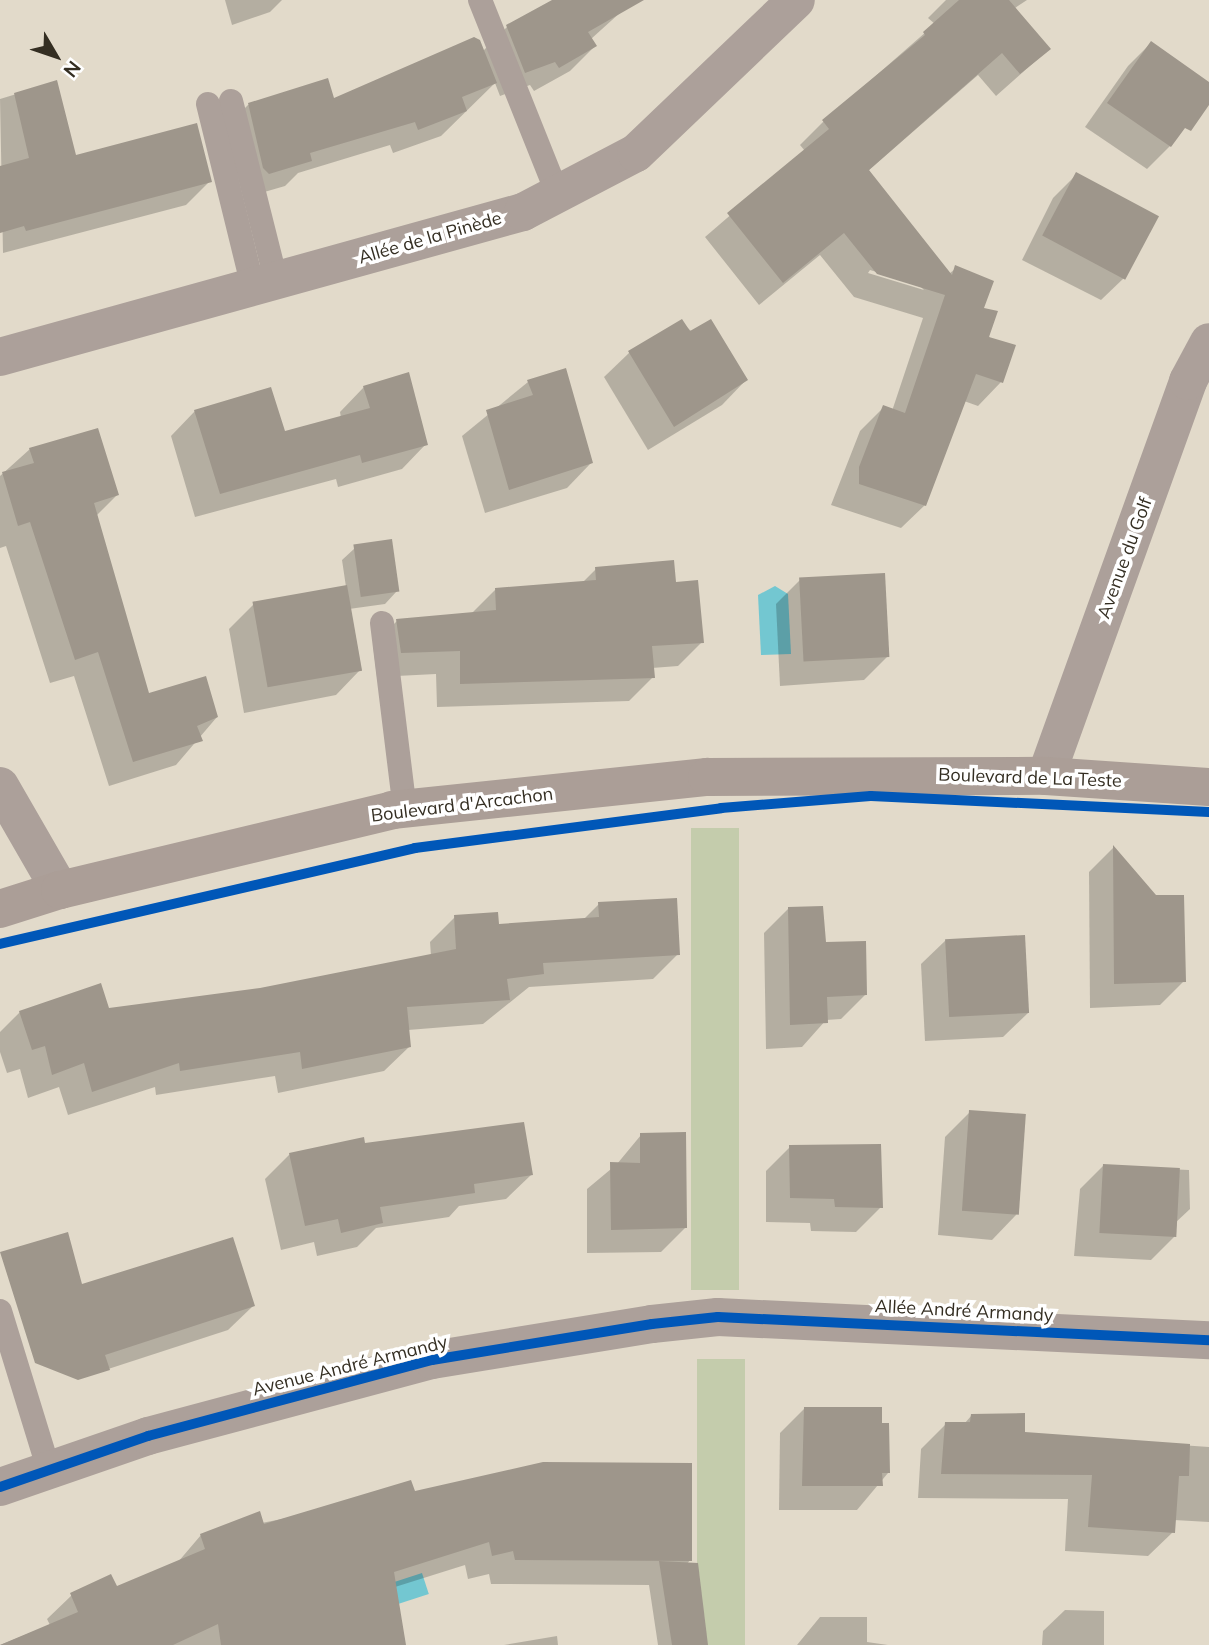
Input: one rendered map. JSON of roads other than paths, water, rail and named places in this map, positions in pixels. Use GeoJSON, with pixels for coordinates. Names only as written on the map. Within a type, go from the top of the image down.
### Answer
{"type":"FeatureCollection","features":[{"type":"Feature","properties":{"kind":"main road","name":"Boulevard de La Teste"},"geometry":{"type":"LineString","coordinates":[[852,775],[1046,776],[1209,786]]}},
{"type":"Feature","properties":{"kind":"main road","name":"Boulevard d'Arcachon"},"geometry":{"type":"LineString","coordinates":[[0,909],[60,890],[405,810],[707,777],[852,775]]}},
{"type":"Feature","properties":{"kind":"street","name":"Allée de la Pinède"},"geometry":{"type":"LineString","coordinates":[[0,357],[523,212],[636,153],[796,0]]}},
{"type":"Feature","properties":{"kind":"street","name":"Avenue du Golf"},"geometry":{"type":"LineString","coordinates":[[1046,776],[1188,381],[1209,342]]}},
{"type":"Feature","properties":{"kind":"street"},"geometry":{"type":"LineString","coordinates":[[0,786],[60,890]]}},
{"type":"Feature","properties":{"kind":"street","name":"Avenue André Armandy"},"geometry":{"type":"LineString","coordinates":[[0,1487],[148,1436],[432,1360],[718,1317]]}},
{"type":"Feature","properties":{"kind":"street","name":"Allée André Armandy"},"geometry":{"type":"LineString","coordinates":[[718,1317],[1209,1340]]}},
{"type":"Feature","properties":{"kind":"lane"},"geometry":{"type":"LineString","coordinates":[[480,0],[557,193]]}},
{"type":"Feature","properties":{"kind":"lane"},"geometry":{"type":"LineString","coordinates":[[220,102],[265,284]]}},
{"type":"Feature","properties":{"kind":"lane"},"geometry":{"type":"LineString","coordinates":[[382,623],[405,810]]}},
{"type":"Feature","properties":{"kind":"lane"},"geometry":{"type":"LineString","coordinates":[[0,1311],[49,1470]]}},
{"type":"Feature","properties":{"kind":"water"},"geometry":{"type":"Polygon","coordinates":[[[775,586],[788,594],[791,654],[761,655],[758,595],[775,586]]]}},
{"type":"Feature","properties":{"kind":"water"},"geometry":{"type":"Polygon","coordinates":[[[422,1573],[429,1594],[373,1612],[366,1591],[422,1573]]]}}]}
